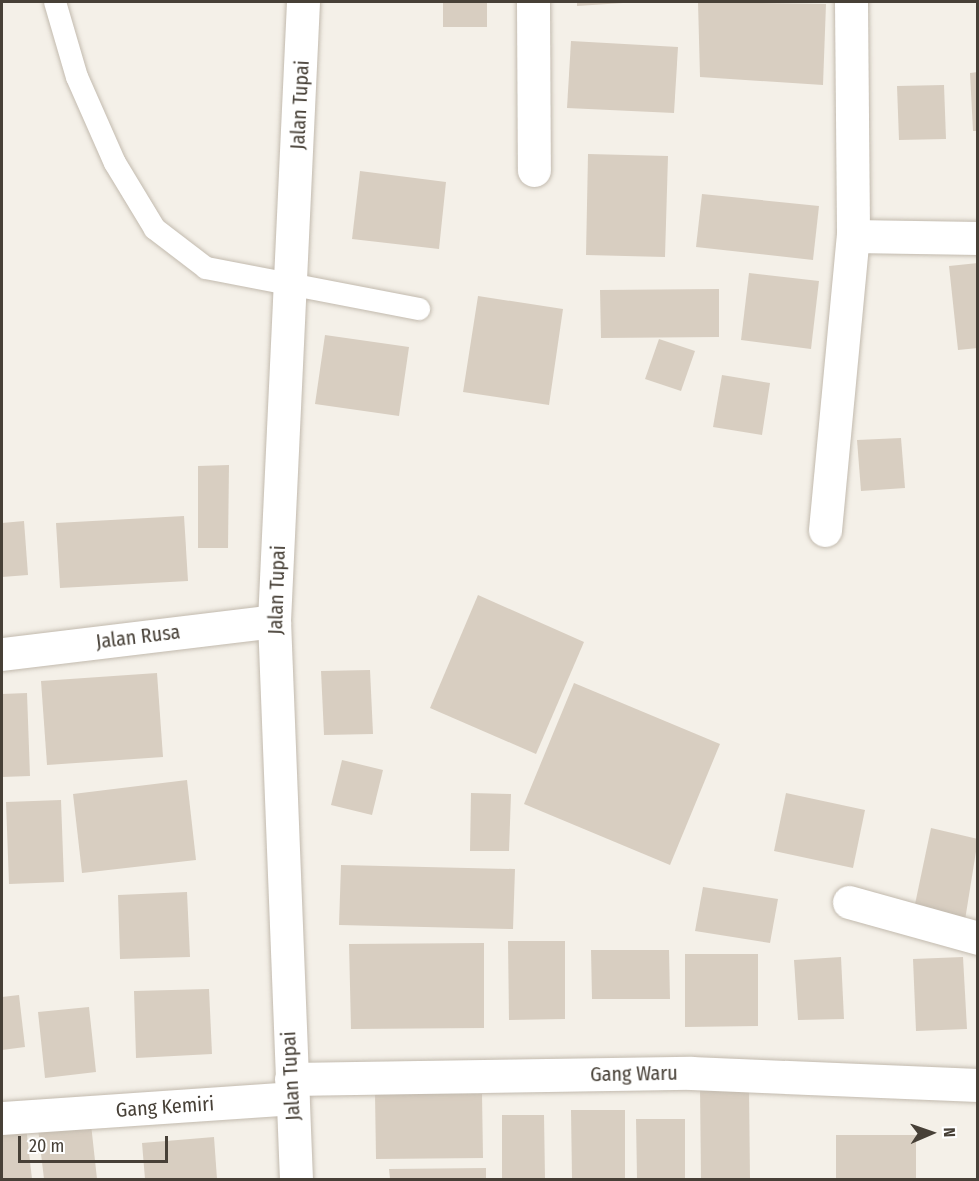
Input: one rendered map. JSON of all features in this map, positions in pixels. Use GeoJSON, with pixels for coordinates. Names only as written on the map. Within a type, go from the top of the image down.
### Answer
{"type":"FeatureCollection","features":[{"type":"Feature","properties":{"kind":"street","name":"Jalan Tupai"},"geometry":{"type":"LineString","coordinates":[[296,1179],[274,621],[303,2]]}},
{"type":"Feature","properties":{"kind":"street"},"geometry":{"type":"LineString","coordinates":[[533,2],[534,170]]}},
{"type":"Feature","properties":{"kind":"street"},"geometry":{"type":"LineString","coordinates":[[825,530],[853,236],[851,2]]}},
{"type":"Feature","properties":{"kind":"street"},"geometry":{"type":"LineString","coordinates":[[853,236],[978,238]]}},
{"type":"Feature","properties":{"kind":"street","name":"Jalan Rusa"},"geometry":{"type":"LineString","coordinates":[[2,654],[274,621]]}},
{"type":"Feature","properties":{"kind":"street"},"geometry":{"type":"LineString","coordinates":[[849,902],[978,938]]}},
{"type":"Feature","properties":{"kind":"street","name":"Gang Waru"},"geometry":{"type":"LineString","coordinates":[[291,1088],[691,1073],[978,1085]]}},
{"type":"Feature","properties":{"kind":"street","name":"Gang Kemiri"},"geometry":{"type":"LineString","coordinates":[[2,1118],[291,1088]]}},
{"type":"Feature","properties":{"kind":"lane"},"geometry":{"type":"LineString","coordinates":[[55,2],[77,77],[115,163],[155,229],[206,268],[291,288],[419,309]]}},
{"type":"Feature","properties":{"kind":"building"},"geometry":{"type":"Polygon","coordinates":[[[443,2],[487,2],[487,27],[443,27],[443,2]]]}},
{"type":"Feature","properties":{"kind":"building"},"geometry":{"type":"Polygon","coordinates":[[[577,2],[623,2],[623,3],[577,6],[577,2]]]}},
{"type":"Feature","properties":{"kind":"building"},"geometry":{"type":"Polygon","coordinates":[[[698,2],[826,4],[823,85],[700,77],[698,2]]]}},
{"type":"Feature","properties":{"kind":"building"},"geometry":{"type":"Polygon","coordinates":[[[571,41],[678,47],[674,113],[567,108],[571,41]]]}},
{"type":"Feature","properties":{"kind":"building"},"geometry":{"type":"Polygon","coordinates":[[[978,72],[978,131],[973,131],[970,73],[978,72]]]}},
{"type":"Feature","properties":{"kind":"building"},"geometry":{"type":"Polygon","coordinates":[[[944,85],[946,139],[899,140],[897,86],[944,85]]]}},
{"type":"Feature","properties":{"kind":"building"},"geometry":{"type":"Polygon","coordinates":[[[588,154],[668,156],[665,257],[586,255],[588,154]]]}},
{"type":"Feature","properties":{"kind":"building"},"geometry":{"type":"Polygon","coordinates":[[[360,171],[446,182],[439,249],[352,239],[360,171]]]}},
{"type":"Feature","properties":{"kind":"building"},"geometry":{"type":"Polygon","coordinates":[[[702,194],[819,206],[813,260],[696,247],[702,194]]]}},
{"type":"Feature","properties":{"kind":"building"},"geometry":{"type":"Polygon","coordinates":[[[978,263],[978,348],[958,350],[949,266],[978,263]]]}},
{"type":"Feature","properties":{"kind":"building"},"geometry":{"type":"Polygon","coordinates":[[[749,273],[819,281],[811,349],[741,340],[749,273]]]}},
{"type":"Feature","properties":{"kind":"building"},"geometry":{"type":"Polygon","coordinates":[[[719,289],[719,337],[601,338],[600,290],[719,289]]]}},
{"type":"Feature","properties":{"kind":"building"},"geometry":{"type":"Polygon","coordinates":[[[478,296],[563,309],[549,405],[463,392],[478,296]]]}},
{"type":"Feature","properties":{"kind":"building"},"geometry":{"type":"Polygon","coordinates":[[[325,335],[409,347],[399,416],[315,404],[325,335]]]}},
{"type":"Feature","properties":{"kind":"building"},"geometry":{"type":"Polygon","coordinates":[[[659,339],[695,351],[681,391],[645,379],[659,339]]]}},
{"type":"Feature","properties":{"kind":"building"},"geometry":{"type":"Polygon","coordinates":[[[722,375],[770,383],[762,435],[713,427],[722,375]]]}},
{"type":"Feature","properties":{"kind":"building"},"geometry":{"type":"Polygon","coordinates":[[[901,438],[905,488],[861,491],[857,440],[901,438]]]}},
{"type":"Feature","properties":{"kind":"building"},"geometry":{"type":"Polygon","coordinates":[[[229,465],[228,548],[198,548],[198,466],[229,465]]]}},
{"type":"Feature","properties":{"kind":"building"},"geometry":{"type":"Polygon","coordinates":[[[184,516],[188,581],[60,588],[56,523],[184,516]]]}},
{"type":"Feature","properties":{"kind":"building"},"geometry":{"type":"Polygon","coordinates":[[[24,521],[28,575],[2,577],[2,523],[24,521]]]}},
{"type":"Feature","properties":{"kind":"building"},"geometry":{"type":"Polygon","coordinates":[[[478,595],[584,642],[536,754],[430,708],[478,595]]]}},
{"type":"Feature","properties":{"kind":"building"},"geometry":{"type":"Polygon","coordinates":[[[370,670],[373,734],[324,735],[321,671],[370,670]]]}},
{"type":"Feature","properties":{"kind":"building"},"geometry":{"type":"Polygon","coordinates":[[[157,673],[163,757],[47,765],[41,681],[157,673]]]}},
{"type":"Feature","properties":{"kind":"building"},"geometry":{"type":"Polygon","coordinates":[[[574,683],[720,744],[670,865],[524,804],[574,683]]]}},
{"type":"Feature","properties":{"kind":"building"},"geometry":{"type":"Polygon","coordinates":[[[27,693],[30,776],[2,777],[2,694],[27,693]]]}},
{"type":"Feature","properties":{"kind":"building"},"geometry":{"type":"Polygon","coordinates":[[[342,760],[383,770],[372,815],[331,805],[342,760]]]}},
{"type":"Feature","properties":{"kind":"building"},"geometry":{"type":"Polygon","coordinates":[[[187,780],[196,860],[82,873],[73,794],[187,780]]]}},
{"type":"Feature","properties":{"kind":"building"},"geometry":{"type":"Polygon","coordinates":[[[471,793],[511,794],[509,851],[470,851],[471,793]]]}},
{"type":"Feature","properties":{"kind":"building"},"geometry":{"type":"Polygon","coordinates":[[[786,793],[865,810],[853,868],[774,851],[786,793]]]}},
{"type":"Feature","properties":{"kind":"building"},"geometry":{"type":"Polygon","coordinates":[[[61,800],[64,882],[9,884],[6,802],[61,800]]]}},
{"type":"Feature","properties":{"kind":"building"},"geometry":{"type":"Polygon","coordinates":[[[931,828],[978,839],[965,920],[914,909],[931,828]]]}},
{"type":"Feature","properties":{"kind":"building"},"geometry":{"type":"Polygon","coordinates":[[[341,865],[515,869],[513,929],[339,925],[341,865]]]}},
{"type":"Feature","properties":{"kind":"building"},"geometry":{"type":"Polygon","coordinates":[[[703,887],[778,899],[770,943],[695,931],[703,887]]]}},
{"type":"Feature","properties":{"kind":"building"},"geometry":{"type":"Polygon","coordinates":[[[187,892],[190,957],[120,959],[118,895],[187,892]]]}},
{"type":"Feature","properties":{"kind":"building"},"geometry":{"type":"Polygon","coordinates":[[[508,941],[565,941],[565,1019],[509,1020],[508,941]]]}},
{"type":"Feature","properties":{"kind":"building"},"geometry":{"type":"Polygon","coordinates":[[[484,943],[484,1028],[351,1029],[349,944],[484,943]]]}},
{"type":"Feature","properties":{"kind":"building"},"geometry":{"type":"Polygon","coordinates":[[[591,950],[669,950],[670,999],[592,999],[591,950]]]}},
{"type":"Feature","properties":{"kind":"building"},"geometry":{"type":"Polygon","coordinates":[[[685,954],[758,954],[758,1026],[685,1027],[685,954]]]}},
{"type":"Feature","properties":{"kind":"building"},"geometry":{"type":"Polygon","coordinates":[[[841,957],[844,1019],[798,1020],[794,960],[841,957]]]}},
{"type":"Feature","properties":{"kind":"building"},"geometry":{"type":"Polygon","coordinates":[[[963,957],[967,1029],[916,1031],[913,959],[963,957]]]}},
{"type":"Feature","properties":{"kind":"building"},"geometry":{"type":"Polygon","coordinates":[[[209,989],[212,1054],[136,1058],[134,991],[209,989]]]}},
{"type":"Feature","properties":{"kind":"building"},"geometry":{"type":"Polygon","coordinates":[[[19,995],[25,1047],[2,1050],[2,997],[19,995]]]}},
{"type":"Feature","properties":{"kind":"building"},"geometry":{"type":"Polygon","coordinates":[[[89,1007],[96,1072],[45,1078],[38,1012],[89,1007]]]}},
{"type":"Feature","properties":{"kind":"building"},"geometry":{"type":"Polygon","coordinates":[[[700,1088],[749,1088],[750,1179],[701,1179],[700,1088]]]}},
{"type":"Feature","properties":{"kind":"building"},"geometry":{"type":"Polygon","coordinates":[[[375,1094],[482,1094],[483,1158],[376,1159],[375,1094]]]}},
{"type":"Feature","properties":{"kind":"building"},"geometry":{"type":"Polygon","coordinates":[[[571,1110],[625,1110],[625,1179],[572,1179],[571,1110]]]}},
{"type":"Feature","properties":{"kind":"building"},"geometry":{"type":"Polygon","coordinates":[[[90,1115],[97,1179],[44,1179],[37,1120],[90,1115]]]}},
{"type":"Feature","properties":{"kind":"building"},"geometry":{"type":"Polygon","coordinates":[[[502,1115],[544,1115],[545,1179],[502,1179],[502,1115]]]}},
{"type":"Feature","properties":{"kind":"building"},"geometry":{"type":"Polygon","coordinates":[[[636,1119],[685,1119],[685,1179],[637,1179],[636,1119]]]}},
{"type":"Feature","properties":{"kind":"building"},"geometry":{"type":"Polygon","coordinates":[[[26,1126],[32,1179],[2,1179],[2,1128],[26,1126]]]}},
{"type":"Feature","properties":{"kind":"building"},"geometry":{"type":"Polygon","coordinates":[[[836,1135],[916,1135],[916,1179],[836,1179],[836,1135]]]}},
{"type":"Feature","properties":{"kind":"building"},"geometry":{"type":"Polygon","coordinates":[[[214,1137],[217,1179],[145,1179],[142,1143],[214,1137]]]}},
{"type":"Feature","properties":{"kind":"building"},"geometry":{"type":"Polygon","coordinates":[[[486,1168],[486,1179],[390,1179],[389,1169],[486,1168]]]}}]}
